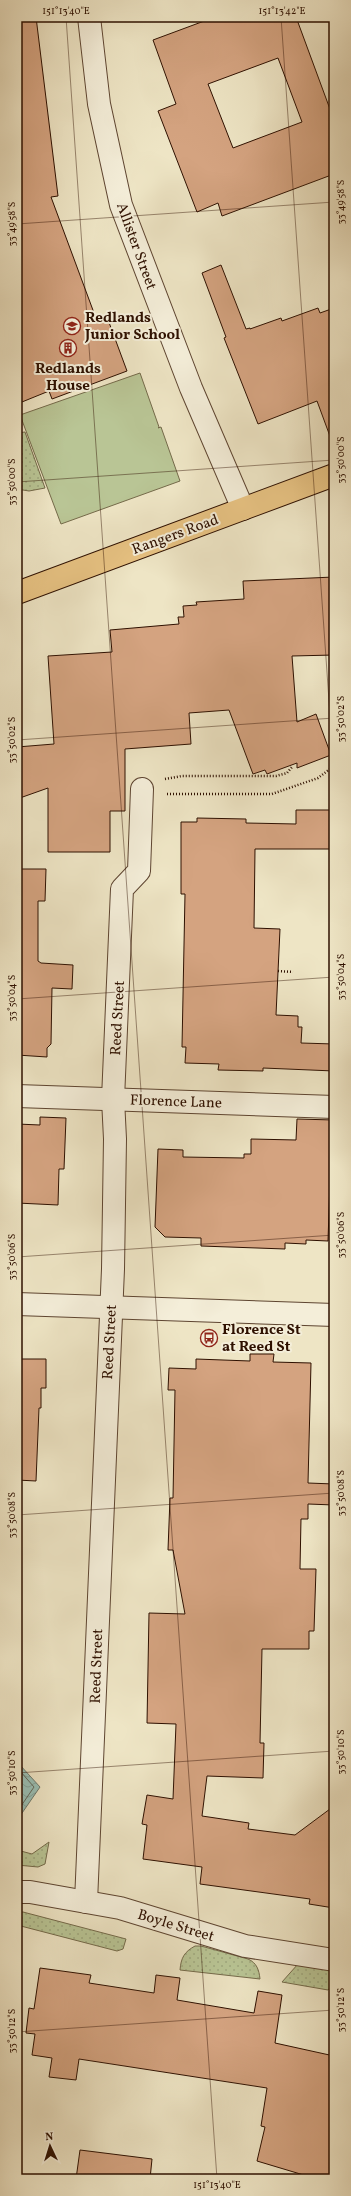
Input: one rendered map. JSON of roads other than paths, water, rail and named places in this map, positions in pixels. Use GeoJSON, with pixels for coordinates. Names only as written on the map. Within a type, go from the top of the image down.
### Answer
{"type":"FeatureCollection","features":[{"type":"Feature","properties":{"kind":"main road","name":"Rangers Road"},"geometry":{"type":"LineString","coordinates":[[17,593],[334,475]]}},
{"type":"Feature","properties":{"kind":"street","name":"Allister Street"},"geometry":{"type":"LineString","coordinates":[[89,17],[99,104],[121,205],[191,388],[242,509]]}},
{"type":"Feature","properties":{"kind":"street","name":"Reed Street"},"geometry":{"type":"LineString","coordinates":[[86,1902],[111,1307],[115,1138],[113,1099],[122,889],[139,871],[155,788]]}},
{"type":"Feature","properties":{"kind":"street","name":"Florence Lane"},"geometry":{"type":"LineString","coordinates":[[17,1096],[334,1107]]}},
{"type":"Feature","properties":{"kind":"street"},"geometry":{"type":"LineString","coordinates":[[17,1304],[334,1315]]}},
{"type":"Feature","properties":{"kind":"street","name":"Boyle Street"},"geometry":{"type":"LineString","coordinates":[[17,1892],[30,1892],[120,1908],[245,1946],[334,1960]]}},
{"type":"Feature","properties":{"kind":"water"},"geometry":{"type":"Polygon","coordinates":[[[20,1765],[40,1787],[20,1816],[17,1823],[17,1768],[20,1765]]]}},
{"type":"Feature","properties":{"kind":"place","name":"Redlands Junior School"},"geometry":{"type":"Point","coordinates":[72,326]}},
{"type":"Feature","properties":{"kind":"place","name":"Redlands House"},"geometry":{"type":"Point","coordinates":[68,348]}},
{"type":"Feature","properties":{"kind":"place","name":"Florence St at Reed St"},"geometry":{"type":"Point","coordinates":[209,1338]}}]}
